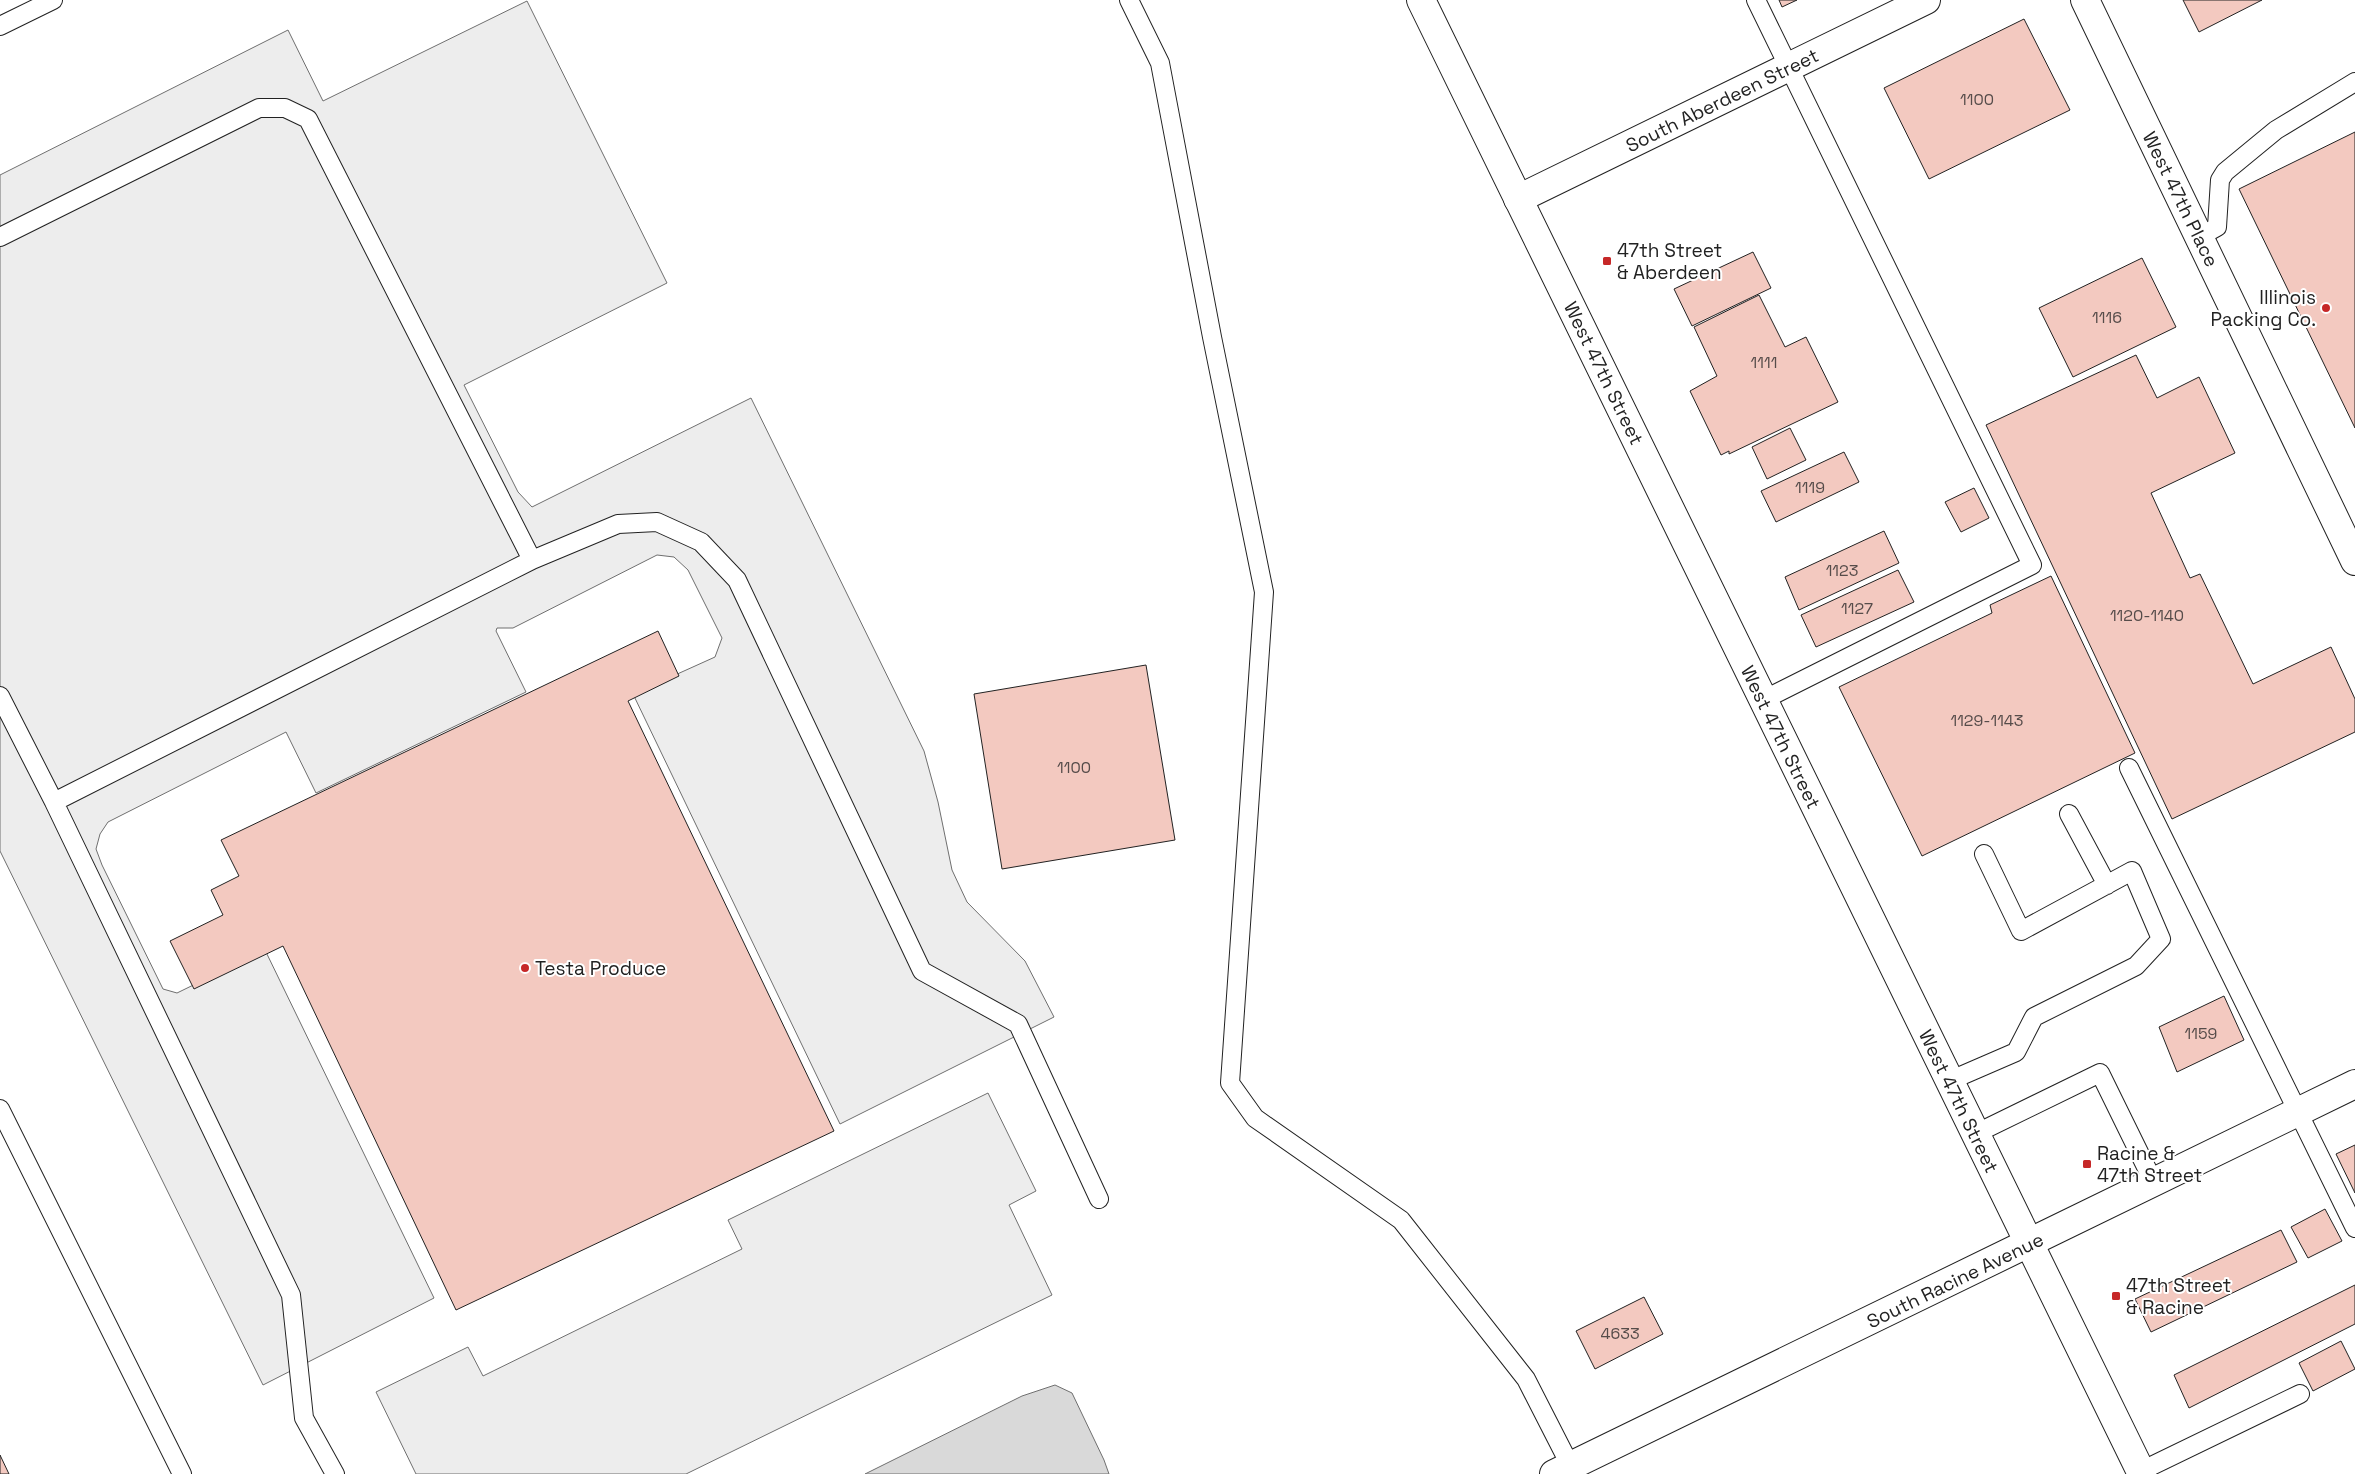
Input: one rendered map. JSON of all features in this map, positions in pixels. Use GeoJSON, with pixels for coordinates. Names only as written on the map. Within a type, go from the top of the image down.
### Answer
{"type":"FeatureCollection","features":[{"type":"Feature","properties":{"kind":"street","name":"West 47th Street"},"geometry":{"type":"LineString","coordinates":[[1421,0],[2142,1473]]}},
{"type":"Feature","properties":{"kind":"street","name":"South Aberdeen Street"},"geometry":{"type":"LineString","coordinates":[[1518,199],[1926,0]]}},
{"type":"Feature","properties":{"kind":"street","name":"West 47th Place"},"geometry":{"type":"LineString","coordinates":[[2085,0],[2355,561]]}},
{"type":"Feature","properties":{"kind":"street","name":"South Racine Avenue"},"geometry":{"type":"LineString","coordinates":[[1562,1470],[2355,1084]]}},
{"type":"Feature","properties":{"kind":"lane"},"geometry":{"type":"LineString","coordinates":[[0,26],[53,0]]}},
{"type":"Feature","properties":{"kind":"lane"},"geometry":{"type":"LineString","coordinates":[[1129,0],[1160,64],[1212,337],[1264,592],[1230,1083],[1255,1118],[1401,1220],[1526,1379],[1562,1470]]}},
{"type":"Feature","properties":{"kind":"lane"},"geometry":{"type":"LineString","coordinates":[[1756,0],[2032,565],[1763,700]]}},
{"type":"Feature","properties":{"kind":"lane"},"geometry":{"type":"LineString","coordinates":[[2199,237],[2217,227],[2220,180],[2225,172],[2276,130],[2355,82]]}},
{"type":"Feature","properties":{"kind":"lane"},"geometry":{"type":"LineString","coordinates":[[0,237],[260,108],[285,108],[308,119],[532,560]]}},
{"type":"Feature","properties":{"kind":"lane"},"geometry":{"type":"LineString","coordinates":[[54,802],[532,560],[618,524],[657,522],[701,542],[737,580],[922,971],[1018,1024],[1099,1199]]}},
{"type":"Feature","properties":{"kind":"lane"},"geometry":{"type":"LineString","coordinates":[[0,696],[54,802],[291,1295],[304,1418],[335,1474]]}},
{"type":"Feature","properties":{"kind":"lane"},"geometry":{"type":"LineString","coordinates":[[2129,768],[2355,1228]]}},
{"type":"Feature","properties":{"kind":"lane"},"geometry":{"type":"LineString","coordinates":[[2069,814],[2107,885]]}},
{"type":"Feature","properties":{"kind":"lane"},"geometry":{"type":"LineString","coordinates":[[1949,1081],[2016,1052],[2034,1018],[2136,966],[2162,939],[2132,871],[2020,931],[1984,854]]}},
{"type":"Feature","properties":{"kind":"lane"},"geometry":{"type":"LineString","coordinates":[[1975,1134],[2100,1073],[2154,1183]]}},
{"type":"Feature","properties":{"kind":"lane"},"geometry":{"type":"LineString","coordinates":[[0,1109],[182,1474]]}},
{"type":"Feature","properties":{"kind":"lane"},"geometry":{"type":"LineString","coordinates":[[2142,1473],[2300,1394]]}},
{"type":"Feature","properties":{"kind":"shaded area"},"geometry":{"type":"Polygon","coordinates":[[[527,1],[667,283],[464,385],[518,492],[532,507],[751,398],[924,751],[938,802],[952,870],[967,902],[1025,961],[1054,1017],[840,1124],[633,694],[715,657],[722,638],[688,570],[674,557],[657,555],[513,628],[497,628],[496,631],[526,692],[316,793],[286,732],[108,822],[100,834],[96,849],[102,865],[163,989],[177,993],[265,950],[434,1298],[263,1385],[0,851],[0,175],[288,30],[323,101],[527,1]]]}},
{"type":"Feature","properties":{"kind":"shaded area"},"geometry":{"type":"Polygon","coordinates":[[[988,1093],[1036,1191],[1009,1205],[1052,1295],[686,1474],[416,1474],[376,1392],[468,1347],[483,1376],[742,1249],[728,1220],[988,1093]]]}},
{"type":"Feature","properties":{"kind":"shaded area"},"geometry":{"type":"Polygon","coordinates":[[[1055,1385],[1072,1393],[1109,1474],[865,1474],[1022,1396],[1055,1385]]]}},
{"type":"Feature","properties":{"kind":"building"},"geometry":{"type":"Polygon","coordinates":[[[1779,0],[1797,0],[1782,7],[1779,0]]]}},
{"type":"Feature","properties":{"kind":"building"},"geometry":{"type":"Polygon","coordinates":[[[2183,0],[2262,0],[2199,32],[2183,0]]]}},
{"type":"Feature","properties":{"kind":"building"},"geometry":{"type":"Polygon","coordinates":[[[2024,19],[2070,110],[1929,179],[1884,88],[2024,19]]]}},
{"type":"Feature","properties":{"kind":"building","name":"Illinois Packing Co."},"geometry":{"type":"Polygon","coordinates":[[[2355,132],[2355,428],[2239,189],[2355,132]]]}},
{"type":"Feature","properties":{"kind":"building"},"geometry":{"type":"Polygon","coordinates":[[[1753,252],[1771,288],[1692,326],[1674,289],[1753,252]]]}},
{"type":"Feature","properties":{"kind":"building"},"geometry":{"type":"Polygon","coordinates":[[[2142,258],[2176,327],[2073,377],[2039,308],[2142,258]]]}},
{"type":"Feature","properties":{"kind":"building"},"geometry":{"type":"Polygon","coordinates":[[[1759,295],[1785,347],[1806,337],[1838,402],[1729,454],[1729,451],[1721,455],[1690,391],[1717,376],[1694,327],[1759,295]]]}},
{"type":"Feature","properties":{"kind":"building"},"geometry":{"type":"Polygon","coordinates":[[[2136,355],[2157,398],[2199,377],[2235,453],[2151,493],[2190,578],[2200,574],[2253,684],[2331,647],[2355,699],[2355,732],[2172,819],[1986,425],[2136,355]]]}},
{"type":"Feature","properties":{"kind":"building"},"geometry":{"type":"Polygon","coordinates":[[[1790,428],[1806,460],[1767,479],[1752,447],[1790,428]]]}},
{"type":"Feature","properties":{"kind":"building"},"geometry":{"type":"Polygon","coordinates":[[[1844,452],[1859,482],[1776,522],[1761,491],[1844,452]]]}},
{"type":"Feature","properties":{"kind":"building"},"geometry":{"type":"Polygon","coordinates":[[[1974,488],[1989,518],[1961,532],[1945,502],[1974,488]]]}},
{"type":"Feature","properties":{"kind":"building"},"geometry":{"type":"Polygon","coordinates":[[[1884,531],[1899,563],[1799,610],[1785,577],[1884,531]]]}},
{"type":"Feature","properties":{"kind":"building"},"geometry":{"type":"Polygon","coordinates":[[[1898,570],[1914,602],[1816,647],[1801,615],[1898,570]]]}},
{"type":"Feature","properties":{"kind":"building"},"geometry":{"type":"Polygon","coordinates":[[[2051,576],[2135,753],[1922,856],[1839,687],[1992,613],[1990,605],[2051,576]]]}},
{"type":"Feature","properties":{"kind":"building","name":"Testa Produce"},"geometry":{"type":"Polygon","coordinates":[[[658,631],[679,676],[628,701],[834,1131],[456,1310],[283,946],[194,989],[170,941],[223,915],[211,890],[239,876],[221,840],[658,631]]]}},
{"type":"Feature","properties":{"kind":"building"},"geometry":{"type":"Polygon","coordinates":[[[1146,665],[1175,840],[1002,869],[974,694],[1146,665]]]}},
{"type":"Feature","properties":{"kind":"building"},"geometry":{"type":"Polygon","coordinates":[[[2224,996],[2244,1040],[2177,1072],[2159,1027],[2224,996]]]}},
{"type":"Feature","properties":{"kind":"building"},"geometry":{"type":"Polygon","coordinates":[[[2355,1145],[2355,1193],[2336,1154],[2355,1145]]]}},
{"type":"Feature","properties":{"kind":"building"},"geometry":{"type":"Polygon","coordinates":[[[2325,1209],[2342,1241],[2308,1258],[2291,1227],[2325,1209]]]}},
{"type":"Feature","properties":{"kind":"building"},"geometry":{"type":"Polygon","coordinates":[[[2281,1230],[2297,1262],[2151,1332],[2135,1299],[2281,1230]]]}},
{"type":"Feature","properties":{"kind":"building"},"geometry":{"type":"Polygon","coordinates":[[[2355,1285],[2355,1324],[2189,1408],[2174,1375],[2355,1285]]]}},
{"type":"Feature","properties":{"kind":"building"},"geometry":{"type":"Polygon","coordinates":[[[1644,1297],[1663,1334],[1595,1369],[1576,1331],[1644,1297]]]}},
{"type":"Feature","properties":{"kind":"building"},"geometry":{"type":"Polygon","coordinates":[[[2341,1341],[2355,1369],[2313,1391],[2299,1363],[2341,1341]]]}},
{"type":"Feature","properties":{"kind":"building"},"geometry":{"type":"Polygon","coordinates":[[[0,1455],[9,1474],[0,1474],[0,1455]]]}},
{"type":"Feature","properties":{"kind":"place","name":"47th Street & Aberdeen"},"geometry":{"type":"Point","coordinates":[1607,261]}},
{"type":"Feature","properties":{"kind":"place","name":"Illinois Packing Co."},"geometry":{"type":"Point","coordinates":[2326,308]}},
{"type":"Feature","properties":{"kind":"place","name":"Testa Produce"},"geometry":{"type":"Point","coordinates":[525,968]}},
{"type":"Feature","properties":{"kind":"place","name":"Racine & 47th Street"},"geometry":{"type":"Point","coordinates":[2087,1164]}},
{"type":"Feature","properties":{"kind":"place","name":"47th Street & Racine"},"geometry":{"type":"Point","coordinates":[2116,1296]}}]}
